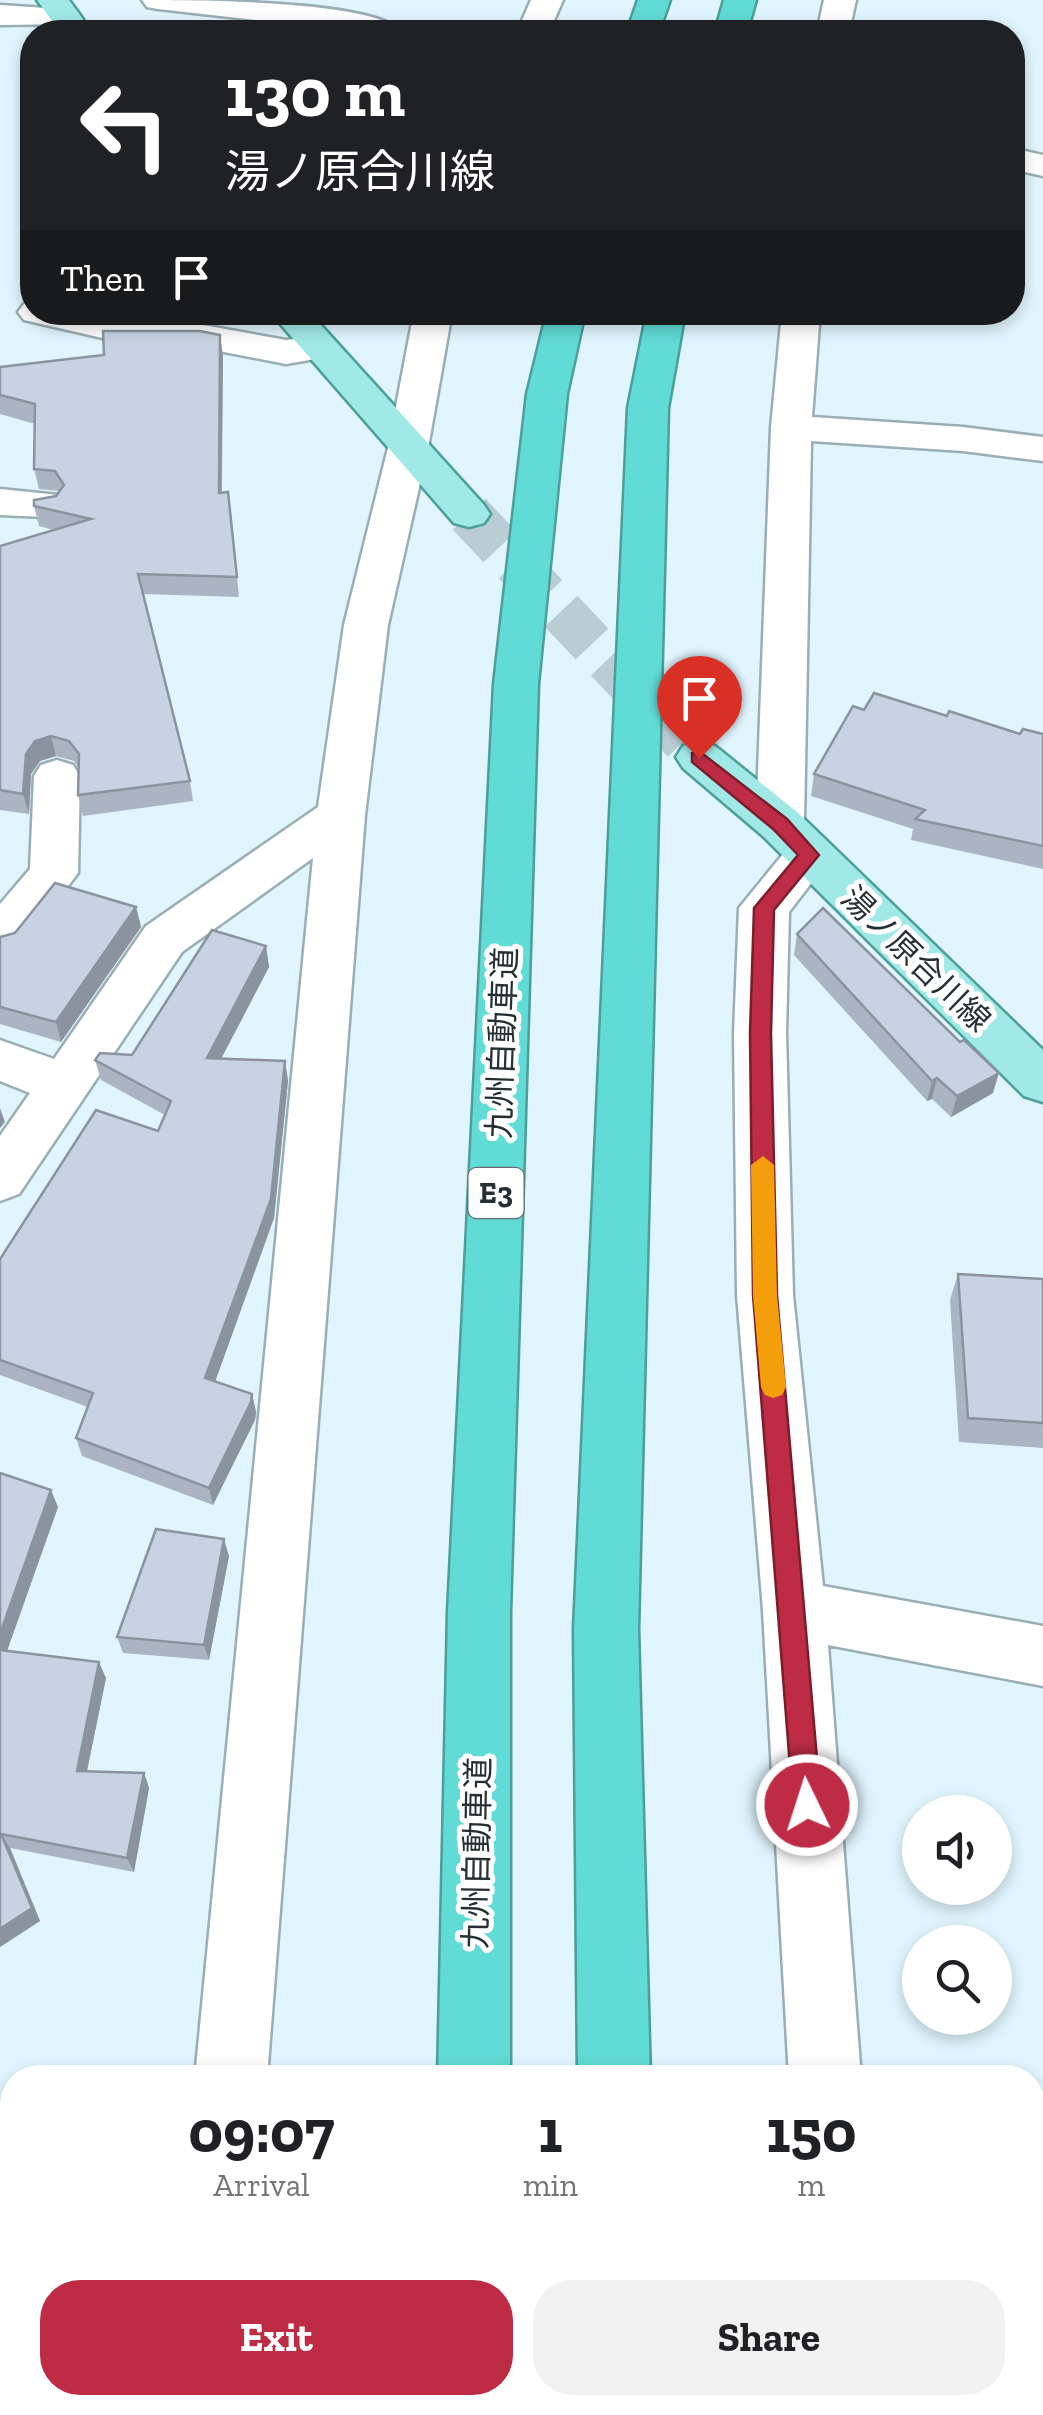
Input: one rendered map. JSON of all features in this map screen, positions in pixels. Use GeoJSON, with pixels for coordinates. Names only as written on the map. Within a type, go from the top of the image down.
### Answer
{"type":"FeatureCollection","features":[{"type":"Feature","properties":{"kind":"highway","name":"九州自動車道"},"geometry":{"type":"LineString","coordinates":[[474,2065],[479,1612],[516,684],[547,394],[563,325]]}},
{"type":"Feature","properties":{"kind":"highway"},"geometry":{"type":"LineString","coordinates":[[614,2065],[606,1629],[647,427],[664,325]]}},
{"type":"Feature","properties":{"kind":"main road"},"geometry":{"type":"LineString","coordinates":[[299,325],[469,514]]}},
{"type":"Feature","properties":{"kind":"main road","name":"湯ノ原合川線"},"geometry":{"type":"LineString","coordinates":[[699,758],[794,840],[1043,1082]]}},
{"type":"Feature","properties":{"kind":"street"},"geometry":{"type":"LineString","coordinates":[[158,0],[345,20]]}},
{"type":"Feature","properties":{"kind":"street"},"geometry":{"type":"LineString","coordinates":[[0,15],[65,16]]}},
{"type":"Feature","properties":{"kind":"street"},"geometry":{"type":"LineString","coordinates":[[94,325],[147,326],[286,352],[319,348]]}},
{"type":"Feature","properties":{"kind":"street"},"geometry":{"type":"LineString","coordinates":[[232,2065],[341,815],[366,624],[408,448],[431,325]]}},
{"type":"Feature","properties":{"kind":"street"},"geometry":{"type":"LineString","coordinates":[[800,325],[791,428],[794,840],[764,908],[760,1033],[765,1295],[794,1610],[824,2065]]}},
{"type":"Feature","properties":{"kind":"street"},"geometry":{"type":"LineString","coordinates":[[791,428],[1043,448]]}},
{"type":"Feature","properties":{"kind":"street"},"geometry":{"type":"LineString","coordinates":[[0,502],[44,504]]}},
{"type":"Feature","properties":{"kind":"street"},"geometry":{"type":"LineString","coordinates":[[0,938],[54,873],[57,776]]}},
{"type":"Feature","properties":{"kind":"street"},"geometry":{"type":"LineString","coordinates":[[0,1179],[164,939],[341,815]]}},
{"type":"Feature","properties":{"kind":"street"},"geometry":{"type":"LineString","coordinates":[[0,1060],[64,1084]]}},
{"type":"Feature","properties":{"kind":"street"},"geometry":{"type":"LineString","coordinates":[[794,1610],[1043,1656]]}},
{"type":"Feature","properties":{"kind":"building"},"geometry":{"type":"Polygon","coordinates":[[[103,331],[200,331],[220,335],[219,493],[228,492],[237,577],[138,574],[190,781],[78,795],[79,754],[69,741],[51,736],[35,741],[26,754],[23,794],[0,790],[0,546],[91,519],[34,506],[34,500],[56,496],[64,485],[55,471],[34,469],[35,404],[0,395],[0,367],[104,355],[103,331]]]}},
{"type":"Feature","properties":{"kind":"building"},"geometry":{"type":"Polygon","coordinates":[[[874,693],[1020,734],[1023,729],[1043,734],[1043,846],[915,819],[925,810],[814,774],[853,706],[864,710],[874,693]]]}},
{"type":"Feature","properties":{"kind":"building"},"geometry":{"type":"Polygon","coordinates":[[[55,883],[136,907],[56,1022],[0,1007],[0,937],[15,933],[55,883]]]}},
{"type":"Feature","properties":{"kind":"building"},"geometry":{"type":"Polygon","coordinates":[[[823,908],[960,1042],[964,1040],[999,1073],[957,1096],[937,1078],[932,1081],[797,934],[823,908]]]}},
{"type":"Feature","properties":{"kind":"building"},"geometry":{"type":"Polygon","coordinates":[[[212,930],[266,946],[207,1058],[285,1061],[271,1199],[205,1378],[252,1394],[251,1402],[209,1488],[76,1438],[93,1393],[0,1360],[0,1259],[96,1110],[158,1131],[171,1101],[95,1060],[100,1053],[132,1055],[212,930]]]}},
{"type":"Feature","properties":{"kind":"building"},"geometry":{"type":"Polygon","coordinates":[[[958,1274],[1043,1279],[1043,1423],[968,1418],[958,1274]]]}},
{"type":"Feature","properties":{"kind":"building"},"geometry":{"type":"Polygon","coordinates":[[[0,1473],[51,1490],[0,1634],[0,1473]]]}},
{"type":"Feature","properties":{"kind":"building"},"geometry":{"type":"Polygon","coordinates":[[[156,1529],[224,1539],[204,1645],[117,1637],[156,1529]]]}},
{"type":"Feature","properties":{"kind":"building"},"geometry":{"type":"Polygon","coordinates":[[[0,1650],[99,1662],[77,1771],[144,1773],[127,1858],[1,1834],[32,1908],[0,1929],[0,1650]]]}},
{"type":"Feature","properties":{"kind":"tunnel"},"geometry":{"type":"LineString","coordinates":[[469,514],[699,757]]}},
{"type":"Feature","properties":{"kind":"slow traffic"},"geometry":{"type":"LineString","coordinates":[[763,1165],[765,1295],[773,1387]]}},
{"type":"Feature","properties":{"kind":"route"},"geometry":{"type":"LineString","coordinates":[[699,758],[780,824],[809,855],[764,908],[760,1033],[765,1295],[794,1610],[807,1805]]}}]}
